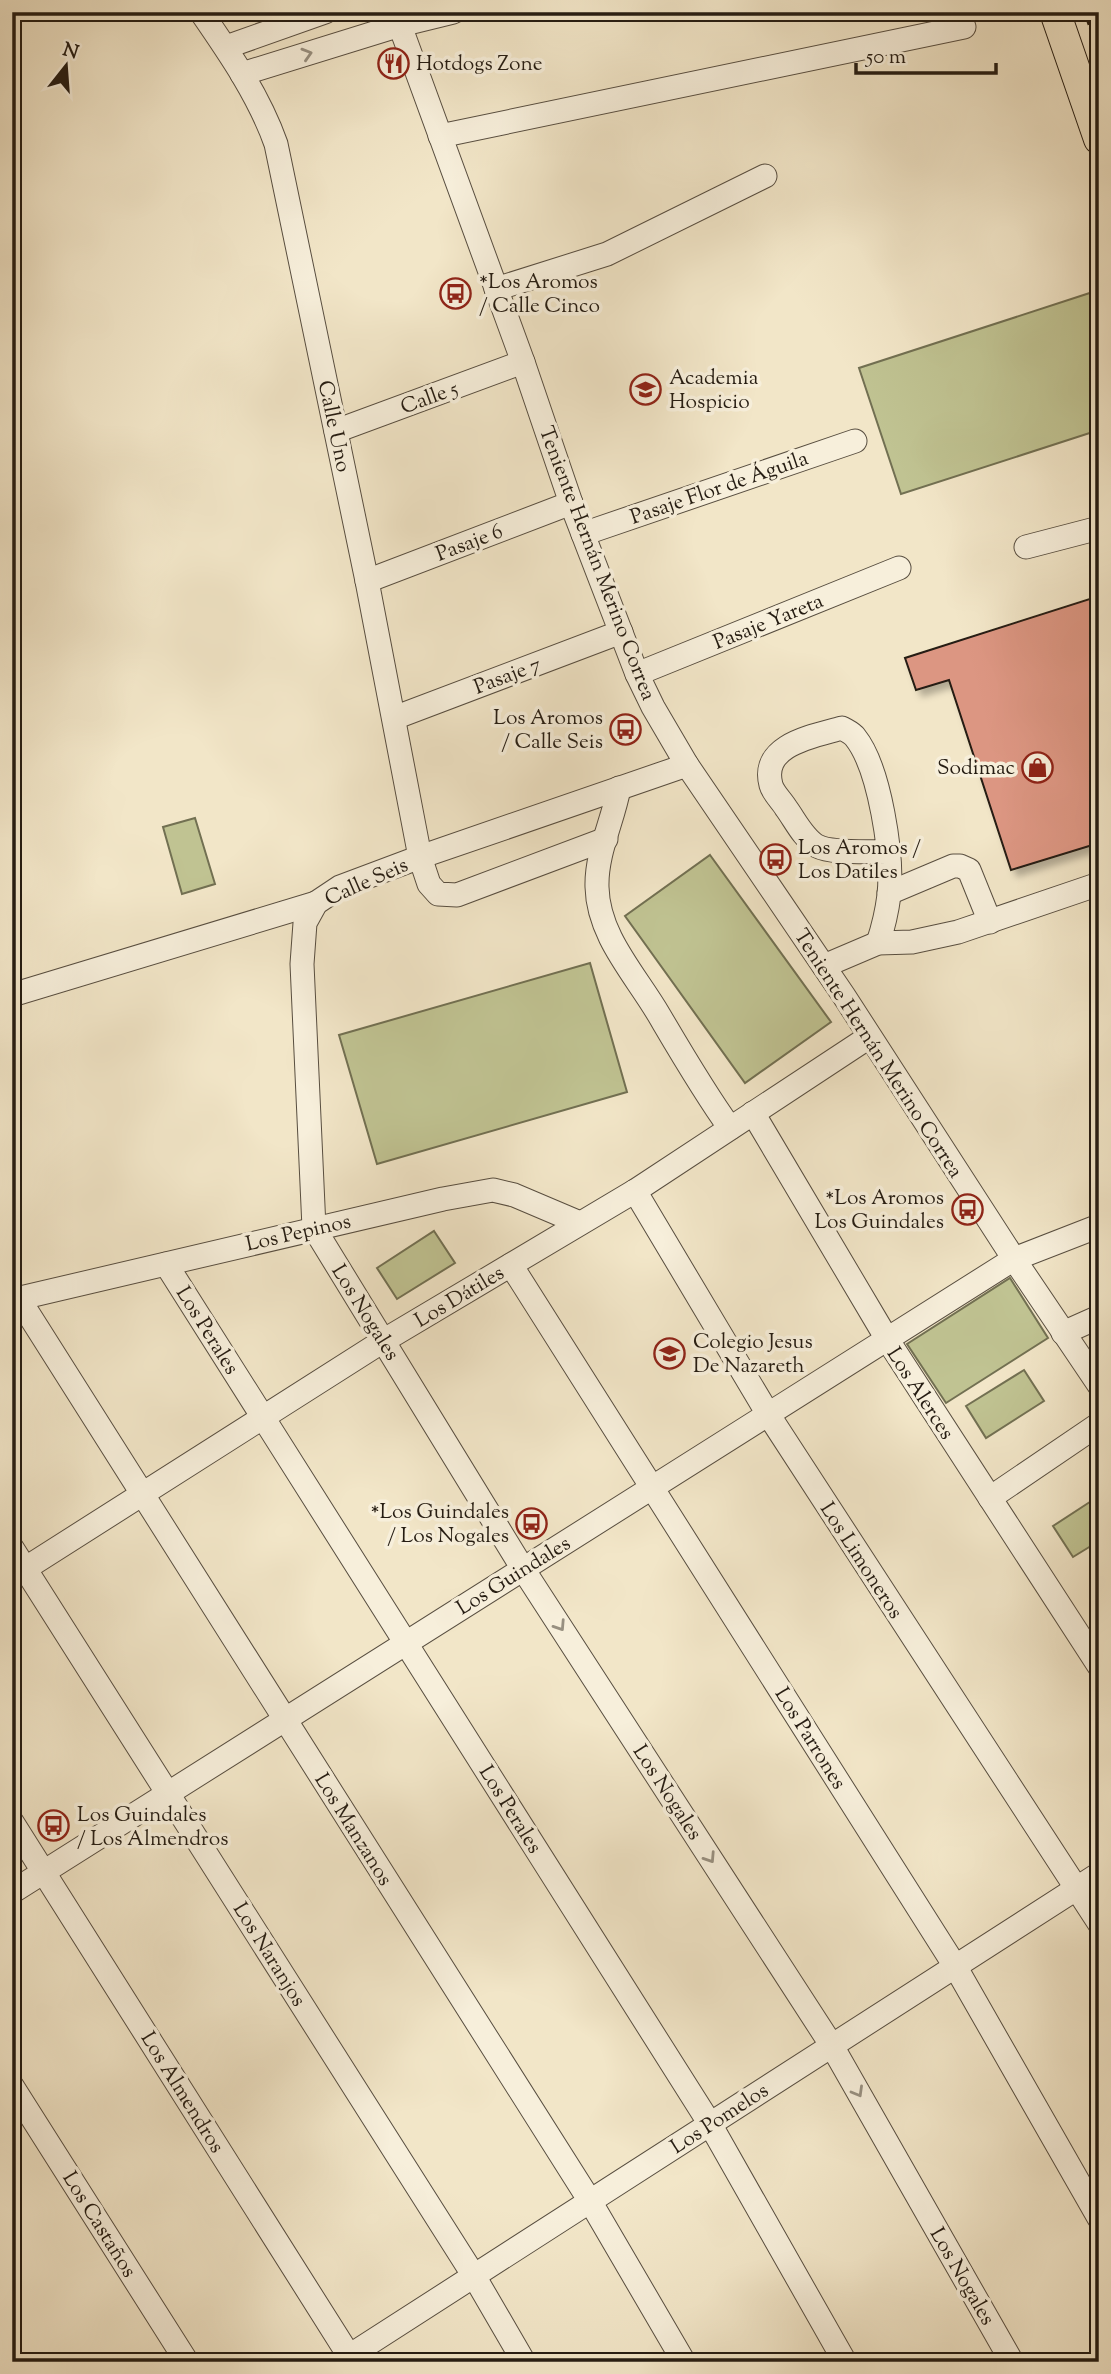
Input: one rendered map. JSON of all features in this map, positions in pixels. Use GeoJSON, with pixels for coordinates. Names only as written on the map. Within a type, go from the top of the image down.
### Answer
{"type":"FeatureCollection","features":[{"type":"Feature","properties":{"kind":"main road"},"geometry":{"type":"LineString","coordinates":[[1055,12],[1099,139]]}},
{"type":"Feature","properties":{"kind":"street","name":"Calle Uno"},"geometry":{"type":"LineString","coordinates":[[201,12],[226,47],[266,116],[276,144],[367,581],[420,857],[429,884],[438,894],[457,895],[606,839]]}},
{"type":"Feature","properties":{"kind":"street"},"geometry":{"type":"LineString","coordinates":[[226,47],[325,12]]}},
{"type":"Feature","properties":{"kind":"street"},"geometry":{"type":"LineString","coordinates":[[242,74],[398,18],[453,12]]}},
{"type":"Feature","properties":{"kind":"street","name":"Teniente Hernán Merino Correa"},"geometry":{"type":"LineString","coordinates":[[398,18],[523,362],[571,503],[637,674],[653,708],[687,765],[824,967],[1099,1385]]}},
{"type":"Feature","properties":{"kind":"street"},"geometry":{"type":"LineString","coordinates":[[440,136],[964,27]]}},
{"type":"Feature","properties":{"kind":"street"},"geometry":{"type":"LineString","coordinates":[[496,289],[607,254],[765,176]]}},
{"type":"Feature","properties":{"kind":"street","name":"Calle 5"},"geometry":{"type":"LineString","coordinates":[[336,431],[523,362]]}},
{"type":"Feature","properties":{"kind":"street","name":"Pasaje Flor de Águila"},"geometry":{"type":"LineString","coordinates":[[583,534],[855,441]]}},
{"type":"Feature","properties":{"kind":"street","name":"Pasaje 6"},"geometry":{"type":"LineString","coordinates":[[367,581],[571,503]]}},
{"type":"Feature","properties":{"kind":"street"},"geometry":{"type":"LineString","coordinates":[[1026,547],[1099,528]]}},
{"type":"Feature","properties":{"kind":"street","name":"Pasaje Yareta"},"geometry":{"type":"LineString","coordinates":[[637,674],[899,568]]}},
{"type":"Feature","properties":{"kind":"street","name":"Pasaje 7"},"geometry":{"type":"LineString","coordinates":[[394,718],[621,632]]}},
{"type":"Feature","properties":{"kind":"street"},"geometry":{"type":"LineString","coordinates":[[878,943],[889,894],[887,852],[881,798],[868,758],[854,734],[842,728],[789,744],[778,753],[771,768],[771,786],[807,839],[818,847],[887,852]]}},
{"type":"Feature","properties":{"kind":"street","name":"Calle Seis"},"geometry":{"type":"LineString","coordinates":[[314,1228],[302,964],[305,923],[316,903],[340,887],[420,857],[687,765]]}},
{"type":"Feature","properties":{"kind":"street"},"geometry":{"type":"LineString","coordinates":[[619,788],[615,813],[600,856],[597,885],[602,918],[608,934],[706,1096],[730,1128]]}},
{"type":"Feature","properties":{"kind":"street"},"geometry":{"type":"LineString","coordinates":[[889,894],[953,866],[961,866],[969,870],[990,922]]}},
{"type":"Feature","properties":{"kind":"street"},"geometry":{"type":"LineString","coordinates":[[824,967],[878,943],[912,942],[958,933],[1099,884]]}},
{"type":"Feature","properties":{"kind":"street"},"geometry":{"type":"LineString","coordinates":[[12,995],[316,903]]}},
{"type":"Feature","properties":{"kind":"street","name":"Los Dátiles"},"geometry":{"type":"LineString","coordinates":[[19,1573],[383,1341],[635,1191],[869,1037]]}},
{"type":"Feature","properties":{"kind":"street","name":"Los Alerces"},"geometry":{"type":"LineString","coordinates":[[753,1113],[887,1339],[1099,1666]]}},
{"type":"Feature","properties":{"kind":"street","name":"Los Pepinos"},"geometry":{"type":"LineString","coordinates":[[16,1299],[314,1228],[493,1190],[514,1195],[580,1223]]}},
{"type":"Feature","properties":{"kind":"street","name":"Los Limoneros"},"geometry":{"type":"LineString","coordinates":[[635,1191],[768,1415],[1099,1923]]}},
{"type":"Feature","properties":{"kind":"street","name":"Los Guindales"},"geometry":{"type":"LineString","coordinates":[[12,1892],[1014,1259],[1099,1226]]}},
{"type":"Feature","properties":{"kind":"street","name":"Los Nogales"},"geometry":{"type":"LineString","coordinates":[[314,1228],[523,1569],[832,2046],[1012,2362]]}},
{"type":"Feature","properties":{"kind":"street","name":"Los Perales"},"geometry":{"type":"LineString","coordinates":[[166,1264],[710,2124],[845,2362]]}},
{"type":"Feature","properties":{"kind":"street","name":"Los Parrones"},"geometry":{"type":"LineString","coordinates":[[512,1265],[955,1966],[1099,2218]]}},
{"type":"Feature","properties":{"kind":"street","name":"Los Manzanos"},"geometry":{"type":"LineString","coordinates":[[16,1299],[143,1494],[590,2201],[684,2362]]}},
{"type":"Feature","properties":{"kind":"street"},"geometry":{"type":"LineString","coordinates":[[1063,1333],[1099,1317]]}},
{"type":"Feature","properties":{"kind":"street"},"geometry":{"type":"LineString","coordinates":[[990,1498],[1099,1424]]}},
{"type":"Feature","properties":{"kind":"street","name":"Los Naranjos"},"geometry":{"type":"LineString","coordinates":[[12,1548],[19,1573],[168,1793],[474,2276],[524,2362]]}},
{"type":"Feature","properties":{"kind":"street","name":"Los Almendros"},"geometry":{"type":"LineString","coordinates":[[12,1822],[347,2360]]}},
{"type":"Feature","properties":{"kind":"street","name":"Los Pomelos"},"geometry":{"type":"LineString","coordinates":[[347,2360],[1099,1874]]}},
{"type":"Feature","properties":{"kind":"street","name":"Los Castaños"},"geometry":{"type":"LineString","coordinates":[[12,2086],[187,2362]]}},
{"type":"Feature","properties":{"kind":"path"},"geometry":{"type":"LineString","coordinates":[[1085,12],[1099,53]]}},
{"type":"Feature","properties":{"kind":"green space"},"geometry":{"type":"Polygon","coordinates":[[[1099,290],[1099,430],[901,494],[859,368],[1099,290]]]}},
{"type":"Feature","properties":{"kind":"green space"},"geometry":{"type":"Polygon","coordinates":[[[195,818],[215,884],[182,894],[163,827],[195,818]]]}},
{"type":"Feature","properties":{"kind":"green space"},"geometry":{"type":"Polygon","coordinates":[[[710,855],[831,1022],[745,1083],[625,916],[710,855]]]}},
{"type":"Feature","properties":{"kind":"green space"},"geometry":{"type":"Polygon","coordinates":[[[590,963],[627,1092],[377,1164],[339,1035],[590,963]]]}},
{"type":"Feature","properties":{"kind":"green space"},"geometry":{"type":"Polygon","coordinates":[[[434,1231],[455,1263],[397,1299],[377,1268],[434,1231]]]}},
{"type":"Feature","properties":{"kind":"green space"},"geometry":{"type":"Polygon","coordinates":[[[1010,1278],[1048,1338],[946,1403],[907,1344],[1010,1278]]]}},
{"type":"Feature","properties":{"kind":"green space"},"geometry":{"type":"Polygon","coordinates":[[[1024,1370],[1044,1401],[986,1438],[966,1406],[1024,1370]]]}},
{"type":"Feature","properties":{"kind":"green space"},"geometry":{"type":"Polygon","coordinates":[[[1099,1496],[1099,1541],[1073,1557],[1053,1526],[1099,1496]]]}},
{"type":"Feature","properties":{"kind":"building","name":"Sodimac"},"geometry":{"type":"Polygon","coordinates":[[[1099,596],[1099,843],[1011,870],[949,680],[916,690],[905,658],[1099,596]]]}},
{"type":"Feature","properties":{"kind":"place","name":"Hotdogs Zone"},"geometry":{"type":"Point","coordinates":[393,63]}},
{"type":"Feature","properties":{"kind":"place","name":"*Los Aromos / Calle Cinco"},"geometry":{"type":"Point","coordinates":[456,293]}},
{"type":"Feature","properties":{"kind":"place","name":"Academia Hospicio"},"geometry":{"type":"Point","coordinates":[646,389]}},
{"type":"Feature","properties":{"kind":"place","name":"Los Aromos / Calle Seis"},"geometry":{"type":"Point","coordinates":[626,729]}},
{"type":"Feature","properties":{"kind":"place","name":"Sodimac"},"geometry":{"type":"Point","coordinates":[1038,767]}},
{"type":"Feature","properties":{"kind":"place","name":"Los Aromos / Los Datiles"},"geometry":{"type":"Point","coordinates":[775,859]}},
{"type":"Feature","properties":{"kind":"place","name":"*Los Aromos Los Guindales"},"geometry":{"type":"Point","coordinates":[967,1209]}},
{"type":"Feature","properties":{"kind":"place","name":"Colegio Jesus De Nazareth"},"geometry":{"type":"Point","coordinates":[670,1353]}},
{"type":"Feature","properties":{"kind":"place","name":"*Los Guindales / Los Nogales"},"geometry":{"type":"Point","coordinates":[532,1523]}},
{"type":"Feature","properties":{"kind":"place","name":"Los Guindales / Los Almendros"},"geometry":{"type":"Point","coordinates":[54,1826]}}]}
